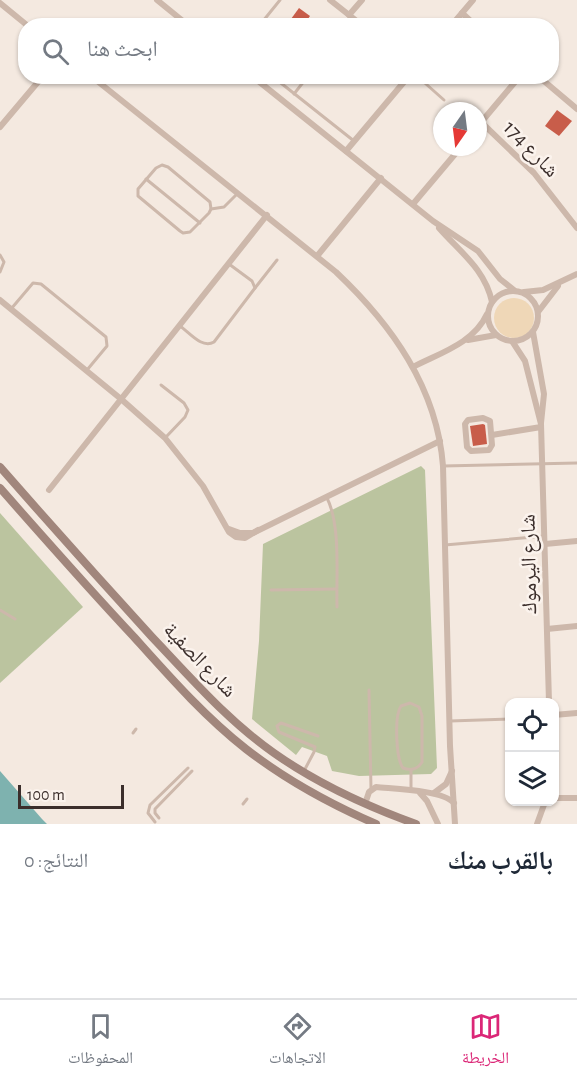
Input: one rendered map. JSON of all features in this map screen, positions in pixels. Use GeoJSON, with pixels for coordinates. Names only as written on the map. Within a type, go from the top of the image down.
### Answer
{"type":"FeatureCollection","features":[{"type":"Feature","properties":{"kind":"main road","name":"شارع الصفية"},"geometry":{"type":"LineString","coordinates":[[0,467],[222,711],[273,752],[303,772],[365,804],[416,824]]}},
{"type":"Feature","properties":{"kind":"main road","name":"شارع الصفية"},"geometry":{"type":"LineString","coordinates":[[0,488],[191,699],[228,734],[266,764],[322,798],[376,824]]}},
{"type":"Feature","properties":{"kind":"main road"},"geometry":{"type":"LineString","coordinates":[[266,764],[266,758],[273,752]]}},
{"type":"Feature","properties":{"kind":"street"},"geometry":{"type":"LineString","coordinates":[[157,0],[179,18]]}},
{"type":"Feature","properties":{"kind":"street"},"geometry":{"type":"LineString","coordinates":[[330,0],[352,17],[362,0]]}},
{"type":"Feature","properties":{"kind":"street"},"geometry":{"type":"LineString","coordinates":[[458,18],[471,1]]}},
{"type":"Feature","properties":{"kind":"street"},"geometry":{"type":"LineString","coordinates":[[0,3],[18,18]]}},
{"type":"Feature","properties":{"kind":"street"},"geometry":{"type":"LineString","coordinates":[[462,13],[467,18]]}},
{"type":"Feature","properties":{"kind":"street"},"geometry":{"type":"LineString","coordinates":[[0,127],[36,84]]}},
{"type":"Feature","properties":{"kind":"street"},"geometry":{"type":"LineString","coordinates":[[102,84],[318,255],[371,307],[386,326],[413,367],[427,395],[440,441],[443,466],[455,824]]}},
{"type":"Feature","properties":{"kind":"street"},"geometry":{"type":"LineString","coordinates":[[262,84],[434,221],[478,251],[500,279],[514,290]]}},
{"type":"Feature","properties":{"kind":"street"},"geometry":{"type":"LineString","coordinates":[[346,151],[402,84]]}},
{"type":"Feature","properties":{"kind":"street"},"geometry":{"type":"LineString","coordinates":[[487,116],[513,84]]}},
{"type":"Feature","properties":{"kind":"street"},"geometry":{"type":"LineString","coordinates":[[547,84],[577,109]]}},
{"type":"Feature","properties":{"kind":"street","name":"شارع 174"},"geometry":{"type":"LineString","coordinates":[[487,130],[534,173],[577,228]]}},
{"type":"Feature","properties":{"kind":"street"},"geometry":{"type":"LineString","coordinates":[[413,204],[453,156]]}},
{"type":"Feature","properties":{"kind":"street"},"geometry":{"type":"LineString","coordinates":[[318,255],[381,178]]}},
{"type":"Feature","properties":{"kind":"street"},"geometry":{"type":"LineString","coordinates":[[49,490],[267,215]]}},
{"type":"Feature","properties":{"kind":"street"},"geometry":{"type":"LineString","coordinates":[[434,221],[481,275],[492,302]]}},
{"type":"Feature","properties":{"kind":"street"},"geometry":{"type":"LineString","coordinates":[[465,341],[478,329],[488,314],[492,302],[504,292],[543,290],[577,274]]}},
{"type":"Feature","properties":{"kind":"street"},"geometry":{"type":"LineString","coordinates":[[538,312],[562,282]]}},
{"type":"Feature","properties":{"kind":"street"},"geometry":{"type":"LineString","coordinates":[[413,367],[465,341],[496,335],[512,341],[524,339],[537,326],[538,312],[533,300],[524,292]]}},
{"type":"Feature","properties":{"kind":"street"},"geometry":{"type":"LineString","coordinates":[[0,300],[165,438],[203,486],[232,535],[240,538],[249,537],[258,530],[440,441]]}},
{"type":"Feature","properties":{"kind":"street"},"geometry":{"type":"LineString","coordinates":[[488,314],[489,325],[496,335]]}},
{"type":"Feature","properties":{"kind":"street","name":"شارع اليرموك"},"geometry":{"type":"LineString","coordinates":[[533,332],[544,394],[541,426],[549,698]]}},
{"type":"Feature","properties":{"kind":"street","name":"شارع اليرموك"},"geometry":{"type":"LineString","coordinates":[[512,341],[525,361],[541,426]]}},
{"type":"Feature","properties":{"kind":"street"},"geometry":{"type":"LineString","coordinates":[[486,418],[490,421],[492,435],[492,445],[489,450],[471,451],[467,447],[465,424],[468,420],[486,418]]}},
{"type":"Feature","properties":{"kind":"street"},"geometry":{"type":"LineString","coordinates":[[492,435],[541,426]]}},
{"type":"Feature","properties":{"kind":"street"},"geometry":{"type":"LineString","coordinates":[[546,544],[577,541]]}},
{"type":"Feature","properties":{"kind":"street"},"geometry":{"type":"LineString","coordinates":[[547,629],[577,626]]}},
{"type":"Feature","properties":{"kind":"street"},"geometry":{"type":"LineString","coordinates":[[559,715],[577,713]]}},
{"type":"Feature","properties":{"kind":"street"},"geometry":{"type":"LineString","coordinates":[[434,793],[446,784],[452,771]]}},
{"type":"Feature","properties":{"kind":"street"},"geometry":{"type":"LineString","coordinates":[[365,804],[371,789],[376,787],[434,793],[446,796],[454,803]]}},
{"type":"Feature","properties":{"kind":"street"},"geometry":{"type":"LineString","coordinates":[[420,793],[427,801],[438,824]]}},
{"type":"Feature","properties":{"kind":"street"},"geometry":{"type":"LineString","coordinates":[[559,798],[577,798]]}},
{"type":"Feature","properties":{"kind":"street"},"geometry":{"type":"LineString","coordinates":[[537,824],[543,806]]}},
{"type":"Feature","properties":{"kind":"lane"},"geometry":{"type":"LineString","coordinates":[[265,18],[280,0]]}},
{"type":"Feature","properties":{"kind":"lane"},"geometry":{"type":"LineString","coordinates":[[282,84],[354,141]]}},
{"type":"Feature","properties":{"kind":"lane"},"geometry":{"type":"LineString","coordinates":[[294,94],[302,84]]}},
{"type":"Feature","properties":{"kind":"lane"},"geometry":{"type":"LineString","coordinates":[[426,84],[444,100]]}},
{"type":"Feature","properties":{"kind":"lane"},"geometry":{"type":"LineString","coordinates":[[211,209],[208,199],[165,165],[158,166],[138,189],[138,196],[186,234],[200,223],[211,209],[224,207],[238,193]]}},
{"type":"Feature","properties":{"kind":"lane"},"geometry":{"type":"LineString","coordinates":[[146,179],[200,223]]}},
{"type":"Feature","properties":{"kind":"lane"},"geometry":{"type":"LineString","coordinates":[[0,255],[4,262],[0,272]]}},
{"type":"Feature","properties":{"kind":"lane"},"geometry":{"type":"LineString","coordinates":[[180,325],[204,344],[211,344],[277,260]]}},
{"type":"Feature","properties":{"kind":"lane"},"geometry":{"type":"LineString","coordinates":[[229,264],[252,281],[255,288]]}},
{"type":"Feature","properties":{"kind":"lane"},"geometry":{"type":"LineString","coordinates":[[11,309],[30,285],[38,282],[106,337],[105,349],[86,371]]}},
{"type":"Feature","properties":{"kind":"lane"},"geometry":{"type":"LineString","coordinates":[[161,385],[188,410],[185,417],[165,438]]}},
{"type":"Feature","properties":{"kind":"lane"},"geometry":{"type":"LineString","coordinates":[[443,466],[577,463]]}},
{"type":"Feature","properties":{"kind":"lane"},"geometry":{"type":"LineString","coordinates":[[326,496],[335,525],[337,607]]}},
{"type":"Feature","properties":{"kind":"lane"},"geometry":{"type":"LineString","coordinates":[[445,545],[545,536]]}},
{"type":"Feature","properties":{"kind":"lane"},"geometry":{"type":"LineString","coordinates":[[271,591],[336,589]]}},
{"type":"Feature","properties":{"kind":"lane"},"geometry":{"type":"LineString","coordinates":[[0,610],[15,619]]}},
{"type":"Feature","properties":{"kind":"lane"},"geometry":{"type":"LineString","coordinates":[[369,690],[371,789]]}},
{"type":"Feature","properties":{"kind":"lane"},"geometry":{"type":"LineString","coordinates":[[410,703],[419,707],[422,716],[422,762],[416,769],[411,770],[403,768],[398,760],[397,715],[401,706],[410,703]]}},
{"type":"Feature","properties":{"kind":"lane"},"geometry":{"type":"LineString","coordinates":[[450,721],[505,719]]}},
{"type":"Feature","properties":{"kind":"lane"},"geometry":{"type":"LineString","coordinates":[[303,772],[315,747],[279,732],[277,726],[281,723],[318,736]]}},
{"type":"Feature","properties":{"kind":"lane"},"geometry":{"type":"LineString","coordinates":[[133,734],[136,729]]}},
{"type":"Feature","properties":{"kind":"lane"},"geometry":{"type":"LineString","coordinates":[[159,818],[154,813],[155,809],[194,765]]}},
{"type":"Feature","properties":{"kind":"lane"},"geometry":{"type":"LineString","coordinates":[[155,822],[148,813],[150,805],[190,770]]}},
{"type":"Feature","properties":{"kind":"lane"},"geometry":{"type":"LineString","coordinates":[[411,770],[411,791]]}},
{"type":"Feature","properties":{"kind":"lane"},"geometry":{"type":"LineString","coordinates":[[243,804],[247,799]]}},
{"type":"Feature","properties":{"kind":"green space"},"geometry":{"type":"Polygon","coordinates":[[[421,466],[425,470],[437,768],[431,774],[359,776],[332,771],[327,756],[302,747],[296,755],[252,719],[259,641],[263,544],[421,466]]]}},
{"type":"Feature","properties":{"kind":"green space"},"geometry":{"type":"Polygon","coordinates":[[[0,513],[83,607],[0,683],[0,513]]]}},
{"type":"Feature","properties":{"kind":"sand"},"geometry":{"type":"Polygon","coordinates":[[[514,298],[528,304],[534,318],[528,332],[514,338],[500,332],[494,318],[500,304],[514,298]]]}},
{"type":"Feature","properties":{"kind":"water"},"geometry":{"type":"Polygon","coordinates":[[[0,771],[42,819],[47,824],[0,824],[0,771]]]}},
{"type":"Feature","properties":{"kind":"building"},"geometry":{"type":"Polygon","coordinates":[[[299,8],[310,16],[309,18],[292,18],[299,8]]]}},
{"type":"Feature","properties":{"kind":"building"},"geometry":{"type":"Polygon","coordinates":[[[557,110],[572,121],[559,136],[545,126],[557,110]]]}},
{"type":"Feature","properties":{"kind":"building"},"geometry":{"type":"Polygon","coordinates":[[[483,424],[487,444],[473,446],[470,426],[483,424]]]}}]}
